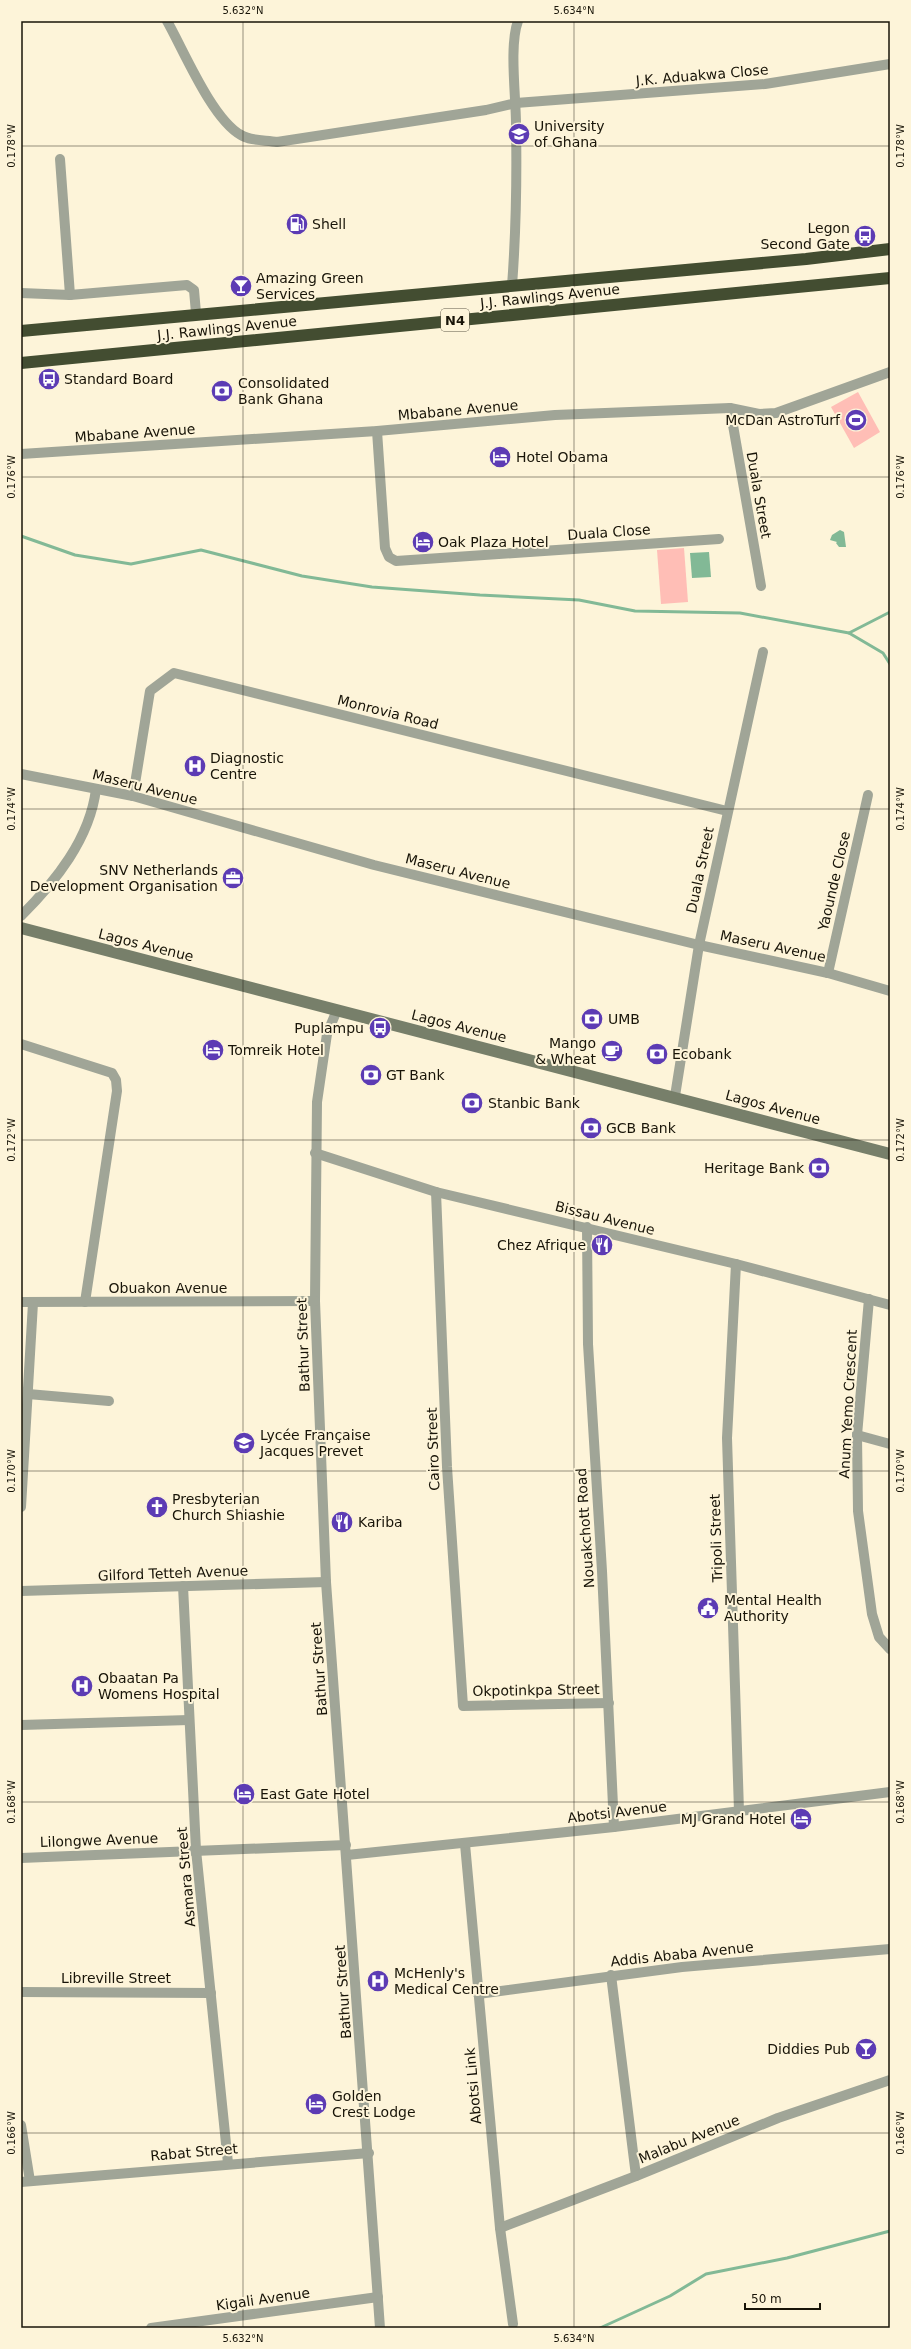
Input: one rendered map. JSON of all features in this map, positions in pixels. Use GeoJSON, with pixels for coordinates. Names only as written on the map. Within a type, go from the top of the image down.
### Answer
{"type":"FeatureCollection","features":[{"type":"Feature","properties":{"kind":"highway","name":"J.J. Rawlings Avenue"},"geometry":{"type":"LineString","coordinates":[[21,330],[806,259],[890,249]]}},
{"type":"Feature","properties":{"kind":"highway","name":"J.J. Rawlings Avenue"},"geometry":{"type":"LineString","coordinates":[[21,363],[890,278]]}},
{"type":"Feature","properties":{"kind":"street","name":"J.K. Aduakwa Close"},"geometry":{"type":"LineString","coordinates":[[167,21],[213,104],[227,125],[242,136],[277,142],[486,110],[516,103],[765,84],[890,64]]}},
{"type":"Feature","properties":{"kind":"street"},"geometry":{"type":"LineString","coordinates":[[512,286],[517,182],[515,29],[518,21]]}},
{"type":"Feature","properties":{"kind":"street"},"geometry":{"type":"LineString","coordinates":[[60,159],[70,294]]}},
{"type":"Feature","properties":{"kind":"street"},"geometry":{"type":"LineString","coordinates":[[21,293],[70,294],[187,285],[194,290],[196,313]]}},
{"type":"Feature","properties":{"kind":"street","name":"Mbabane Avenue"},"geometry":{"type":"LineString","coordinates":[[21,454],[377,431],[555,414],[730,408],[759,414],[776,413],[890,372]]}},
{"type":"Feature","properties":{"kind":"street","name":"Duala Street"},"geometry":{"type":"LineString","coordinates":[[730,408],[761,586]]}},
{"type":"Feature","properties":{"kind":"street","name":"Duala Close"},"geometry":{"type":"LineString","coordinates":[[377,431],[385,548],[389,557],[396,561],[719,538]]}},
{"type":"Feature","properties":{"kind":"street","name":"Duala Street"},"geometry":{"type":"LineString","coordinates":[[675,1096],[699,945],[727,811],[763,652]]}},
{"type":"Feature","properties":{"kind":"street","name":"Monrovia Road"},"geometry":{"type":"LineString","coordinates":[[133,796],[150,691],[174,673],[727,811]]}},
{"type":"Feature","properties":{"kind":"street","name":"Maseru Avenue"},"geometry":{"type":"LineString","coordinates":[[21,774],[133,796],[374,865],[699,945],[828,973],[890,991]]}},
{"type":"Feature","properties":{"kind":"street"},"geometry":{"type":"LineString","coordinates":[[21,916],[68,861],[84,832],[96,789]]}},
{"type":"Feature","properties":{"kind":"street","name":"Yaounde Close"},"geometry":{"type":"LineString","coordinates":[[828,973],[868,795]]}},
{"type":"Feature","properties":{"kind":"street","name":"Lagos Avenue"},"geometry":{"type":"LineString","coordinates":[[21,928],[675,1096],[890,1154]]}},
{"type":"Feature","properties":{"kind":"street","name":"Bathur Street"},"geometry":{"type":"LineString","coordinates":[[336,1010],[327,1034],[318,1095],[315,1153],[315,1301],[326,1582],[369,2153],[380,2328]]}},
{"type":"Feature","properties":{"kind":"street"},"geometry":{"type":"LineString","coordinates":[[21,1044],[112,1073],[116,1080],[117,1091],[85,1302]]}},
{"type":"Feature","properties":{"kind":"street","name":"Bissau Avenue"},"geometry":{"type":"LineString","coordinates":[[315,1153],[436,1192],[587,1227],[736,1264],[890,1305]]}},
{"type":"Feature","properties":{"kind":"street","name":"Cairo Street"},"geometry":{"type":"LineString","coordinates":[[436,1192],[447,1467],[463,1706]]}},
{"type":"Feature","properties":{"kind":"street","name":"Nouakchott Road"},"geometry":{"type":"LineString","coordinates":[[587,1227],[588,1344],[609,1703],[614,1827]]}},
{"type":"Feature","properties":{"kind":"street","name":"Tripoli Street"},"geometry":{"type":"LineString","coordinates":[[736,1264],[727,1438],[739,1811]]}},
{"type":"Feature","properties":{"kind":"street","name":"Anum Yemo Crescent"},"geometry":{"type":"LineString","coordinates":[[869,1299],[857,1435],[858,1511],[872,1614],[879,1637],[890,1649]]}},
{"type":"Feature","properties":{"kind":"street","name":"Obuakon Avenue"},"geometry":{"type":"LineString","coordinates":[[21,1302],[315,1301]]}},
{"type":"Feature","properties":{"kind":"street"},"geometry":{"type":"LineString","coordinates":[[21,1507],[24,1419],[28,1394],[33,1303]]}},
{"type":"Feature","properties":{"kind":"street"},"geometry":{"type":"LineString","coordinates":[[28,1394],[109,1401]]}},
{"type":"Feature","properties":{"kind":"street"},"geometry":{"type":"LineString","coordinates":[[857,1435],[890,1444]]}},
{"type":"Feature","properties":{"kind":"street","name":"Gilford Tetteh Avenue"},"geometry":{"type":"LineString","coordinates":[[21,1591],[326,1582]]}},
{"type":"Feature","properties":{"kind":"street","name":"Asmara Street"},"geometry":{"type":"LineString","coordinates":[[183,1586],[196,1850],[228,2163]]}},
{"type":"Feature","properties":{"kind":"street","name":"Okpotinkpa Street"},"geometry":{"type":"LineString","coordinates":[[463,1706],[609,1703]]}},
{"type":"Feature","properties":{"kind":"street"},"geometry":{"type":"LineString","coordinates":[[21,1725],[189,1720]]}},
{"type":"Feature","properties":{"kind":"street","name":"Abotsi Avenue"},"geometry":{"type":"LineString","coordinates":[[346,1850],[465,1844],[614,1827],[890,1792]]}},
{"type":"Feature","properties":{"kind":"street","name":"Abotsi Link"},"geometry":{"type":"LineString","coordinates":[[465,1844],[500,2228],[512,2324]]}},
{"type":"Feature","properties":{"kind":"street","name":"Lilongwe Avenue"},"geometry":{"type":"LineString","coordinates":[[21,1858],[196,1850],[346,1850]]}},
{"type":"Feature","properties":{"kind":"street","name":"Addis Ababa Avenue"},"geometry":{"type":"LineString","coordinates":[[478,1994],[611,1975],[890,1949]]}},
{"type":"Feature","properties":{"kind":"street"},"geometry":{"type":"LineString","coordinates":[[611,1975],[636,2176]]}},
{"type":"Feature","properties":{"kind":"street","name":"Libreville Street"},"geometry":{"type":"LineString","coordinates":[[21,1992],[211,1993]]}},
{"type":"Feature","properties":{"kind":"street","name":"Malabu Avenue"},"geometry":{"type":"LineString","coordinates":[[500,2228],[636,2176],[778,2118],[890,2080]]}},
{"type":"Feature","properties":{"kind":"street"},"geometry":{"type":"LineString","coordinates":[[21,2125],[26,2181]]}},
{"type":"Feature","properties":{"kind":"street","name":"Rabat Street"},"geometry":{"type":"LineString","coordinates":[[26,2181],[228,2163],[369,2153]]}},
{"type":"Feature","properties":{"kind":"street","name":"Kigali Avenue"},"geometry":{"type":"LineString","coordinates":[[151,2328],[378,2297]]}},
{"type":"Feature","properties":{"kind":"shaded area","name":"McDan AstroTurf"},"geometry":{"type":"Polygon","coordinates":[[[858,392],[880,432],[854,448],[831,407],[858,392]]]}},
{"type":"Feature","properties":{"kind":"shaded area"},"geometry":{"type":"Polygon","coordinates":[[[840,530],[844,532],[846,547],[839,547],[836,543],[837,542],[830,540],[832,535],[840,530]]]}},
{"type":"Feature","properties":{"kind":"shaded area"},"geometry":{"type":"Polygon","coordinates":[[[684,548],[688,602],[661,604],[657,550],[684,548]]]}},
{"type":"Feature","properties":{"kind":"shaded area"},"geometry":{"type":"Polygon","coordinates":[[[709,552],[711,577],[692,578],[690,553],[709,552]]]}},
{"type":"Feature","properties":{"kind":"waterway"},"geometry":{"type":"LineString","coordinates":[[21,536],[75,555],[131,564],[201,550],[302,576],[372,587],[480,595],[579,600],[635,611],[740,613],[849,633],[890,612]]}},
{"type":"Feature","properties":{"kind":"waterway"},"geometry":{"type":"LineString","coordinates":[[849,633],[883,653],[890,664]]}},
{"type":"Feature","properties":{"kind":"waterway"},"geometry":{"type":"LineString","coordinates":[[600,2328],[670,2296],[706,2274],[787,2258],[890,2231]]}},
{"type":"Feature","properties":{"kind":"place","name":"University of Ghana"},"geometry":{"type":"Point","coordinates":[519,134]}},
{"type":"Feature","properties":{"kind":"place","name":"Shell"},"geometry":{"type":"Point","coordinates":[297,224]}},
{"type":"Feature","properties":{"kind":"place","name":"Legon Second Gate"},"geometry":{"type":"Point","coordinates":[865,236]}},
{"type":"Feature","properties":{"kind":"place","name":"Amazing Green Services"},"geometry":{"type":"Point","coordinates":[241,286]}},
{"type":"Feature","properties":{"kind":"place","name":"Standard Board"},"geometry":{"type":"Point","coordinates":[49,379]}},
{"type":"Feature","properties":{"kind":"place","name":"Consolidated Bank Ghana"},"geometry":{"type":"Point","coordinates":[222,391]}},
{"type":"Feature","properties":{"kind":"place","name":"McDan AstroTurf"},"geometry":{"type":"Point","coordinates":[856,420]}},
{"type":"Feature","properties":{"kind":"place","name":"Hotel Obama"},"geometry":{"type":"Point","coordinates":[500,457]}},
{"type":"Feature","properties":{"kind":"place","name":"Oak Plaza Hotel"},"geometry":{"type":"Point","coordinates":[423,542]}},
{"type":"Feature","properties":{"kind":"place","name":"Diagnostic Centre"},"geometry":{"type":"Point","coordinates":[195,766]}},
{"type":"Feature","properties":{"kind":"place","name":"SNV Netherlands Development Organisation"},"geometry":{"type":"Point","coordinates":[233,878]}},
{"type":"Feature","properties":{"kind":"place","name":"UMB"},"geometry":{"type":"Point","coordinates":[592,1019]}},
{"type":"Feature","properties":{"kind":"place","name":"Puplampu"},"geometry":{"type":"Point","coordinates":[380,1028]}},
{"type":"Feature","properties":{"kind":"place","name":"Tomreik Hotel"},"geometry":{"type":"Point","coordinates":[213,1050]}},
{"type":"Feature","properties":{"kind":"place","name":"Mango & Wheat"},"geometry":{"type":"Point","coordinates":[612,1051]}},
{"type":"Feature","properties":{"kind":"place","name":"Ecobank"},"geometry":{"type":"Point","coordinates":[657,1054]}},
{"type":"Feature","properties":{"kind":"place","name":"GT Bank"},"geometry":{"type":"Point","coordinates":[371,1075]}},
{"type":"Feature","properties":{"kind":"place","name":"Stanbic Bank"},"geometry":{"type":"Point","coordinates":[472,1103]}},
{"type":"Feature","properties":{"kind":"place","name":"GCB Bank"},"geometry":{"type":"Point","coordinates":[591,1128]}},
{"type":"Feature","properties":{"kind":"place","name":"Heritage Bank"},"geometry":{"type":"Point","coordinates":[819,1168]}},
{"type":"Feature","properties":{"kind":"place","name":"Chez Afrique"},"geometry":{"type":"Point","coordinates":[602,1245]}},
{"type":"Feature","properties":{"kind":"place","name":"Lycée Française Jacques Prevet"},"geometry":{"type":"Point","coordinates":[244,1443]}},
{"type":"Feature","properties":{"kind":"place","name":"Presbyterian Church Shiashie"},"geometry":{"type":"Point","coordinates":[157,1507]}},
{"type":"Feature","properties":{"kind":"place","name":"Kariba"},"geometry":{"type":"Point","coordinates":[342,1522]}},
{"type":"Feature","properties":{"kind":"place","name":"Mental Health Authority"},"geometry":{"type":"Point","coordinates":[708,1608]}},
{"type":"Feature","properties":{"kind":"place","name":"Obaatan Pa Womens Hospital"},"geometry":{"type":"Point","coordinates":[82,1686]}},
{"type":"Feature","properties":{"kind":"place","name":"East Gate Hotel"},"geometry":{"type":"Point","coordinates":[244,1794]}},
{"type":"Feature","properties":{"kind":"place","name":"MJ Grand Hotel"},"geometry":{"type":"Point","coordinates":[801,1819]}},
{"type":"Feature","properties":{"kind":"place","name":"McHenly's Medical Centre"},"geometry":{"type":"Point","coordinates":[378,1981]}},
{"type":"Feature","properties":{"kind":"place","name":"Diddies Pub"},"geometry":{"type":"Point","coordinates":[866,2049]}},
{"type":"Feature","properties":{"kind":"place","name":"Golden Crest Lodge"},"geometry":{"type":"Point","coordinates":[316,2104]}}]}
